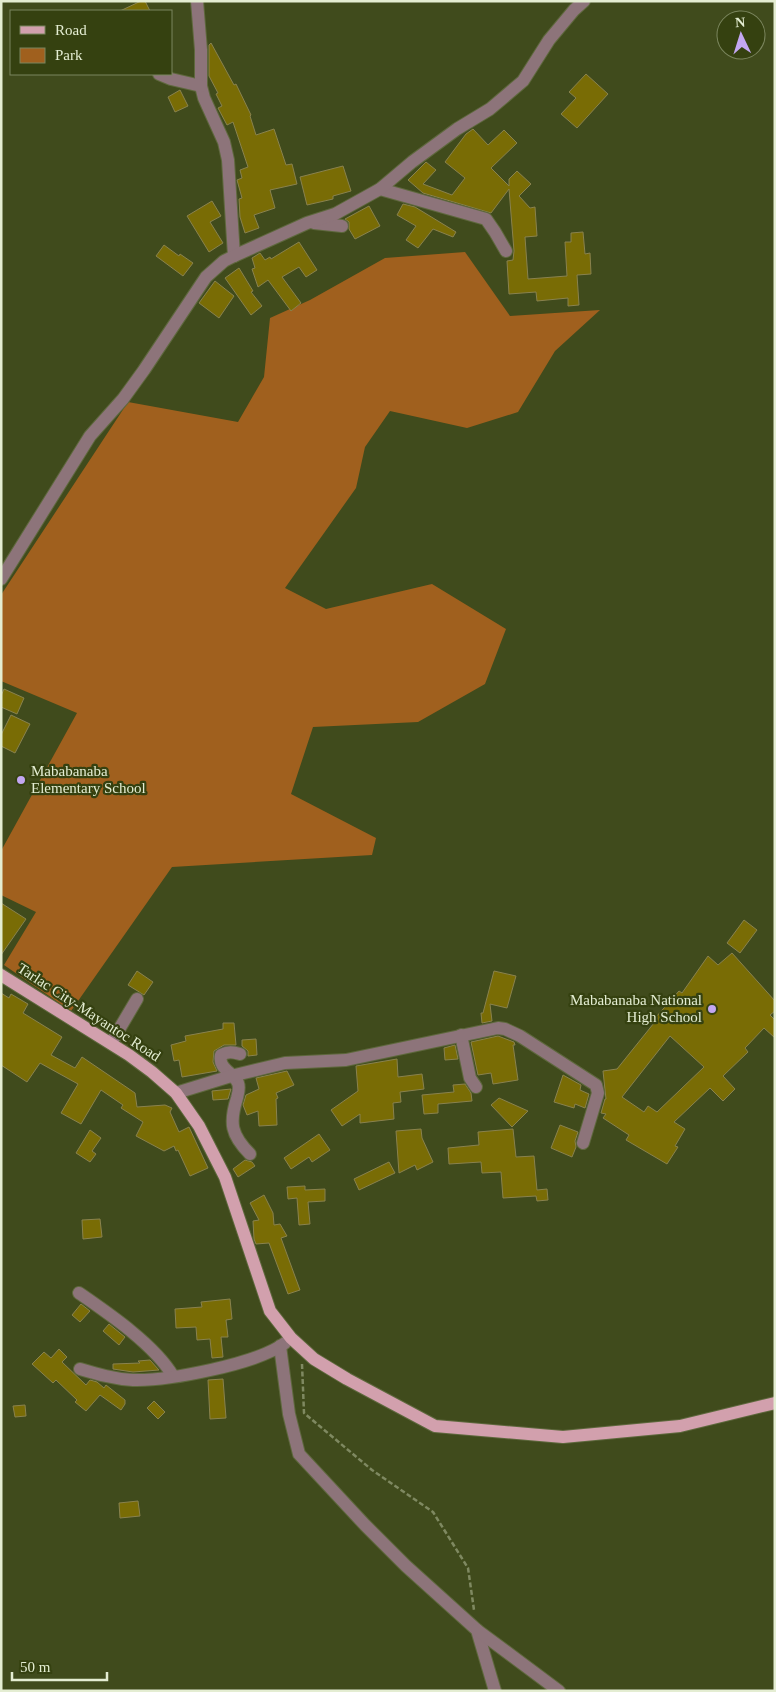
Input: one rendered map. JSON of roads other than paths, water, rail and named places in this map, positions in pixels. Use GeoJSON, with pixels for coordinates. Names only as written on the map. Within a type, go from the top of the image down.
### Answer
{"type":"FeatureCollection","features":[{"type":"Feature","properties":{"kind":"main road","name":"Tarlac City-Mayantoc Road"},"geometry":{"type":"LineString","coordinates":[[1,975],[111,1044],[152,1072],[176,1093],[199,1126],[225,1177],[257,1277],[270,1311],[285,1342],[301,1348],[314,1359],[347,1379],[435,1426],[563,1437],[680,1426],[775,1403]]}},
{"type":"Feature","properties":{"kind":"street"},"geometry":{"type":"LineString","coordinates":[[197,1],[201,50],[201,86],[204,98],[224,142],[228,160],[234,256]]}},
{"type":"Feature","properties":{"kind":"street"},"geometry":{"type":"LineString","coordinates":[[1,579],[90,436],[123,399],[206,277],[224,261],[234,256],[307,224],[335,214],[380,190],[412,162],[457,129],[490,109],[523,81],[549,40],[584,1]]}},
{"type":"Feature","properties":{"kind":"street"},"geometry":{"type":"LineString","coordinates":[[161,75],[201,86]]}},
{"type":"Feature","properties":{"kind":"street"},"geometry":{"type":"LineString","coordinates":[[380,190],[486,219],[506,252]]}},
{"type":"Feature","properties":{"kind":"street"},"geometry":{"type":"LineString","coordinates":[[307,224],[319,223],[342,226]]}},
{"type":"Feature","properties":{"kind":"street"},"geometry":{"type":"LineString","coordinates":[[111,1044],[137,999]]}},
{"type":"Feature","properties":{"kind":"street"},"geometry":{"type":"LineString","coordinates":[[176,1093],[231,1076],[286,1063],[346,1060],[461,1035],[505,1028],[596,1085],[598,1093],[583,1143]]}},
{"type":"Feature","properties":{"kind":"street"},"geometry":{"type":"LineString","coordinates":[[461,1035],[470,1078],[476,1087]]}},
{"type":"Feature","properties":{"kind":"street"},"geometry":{"type":"LineString","coordinates":[[240,1054],[225,1052],[221,1055],[220,1060],[238,1084],[239,1090],[231,1116],[232,1125],[241,1145],[250,1154]]}},
{"type":"Feature","properties":{"kind":"street"},"geometry":{"type":"LineString","coordinates":[[79,1293],[130,1331],[168,1367],[173,1376]]}},
{"type":"Feature","properties":{"kind":"street"},"geometry":{"type":"LineString","coordinates":[[80,1369],[116,1379],[134,1380],[173,1376],[214,1369],[263,1354],[285,1342],[289,1414],[299,1454],[406,1566],[477,1630],[559,1691]]}},
{"type":"Feature","properties":{"kind":"street"},"geometry":{"type":"LineString","coordinates":[[477,1630],[494,1691]]}},
{"type":"Feature","properties":{"kind":"place","name":"Mababanaba Elementary School"},"geometry":{"type":"Point","coordinates":[21,780]}},
{"type":"Feature","properties":{"kind":"place","name":"Mababanaba National High School"},"geometry":{"type":"Point","coordinates":[712,1009]}}]}
